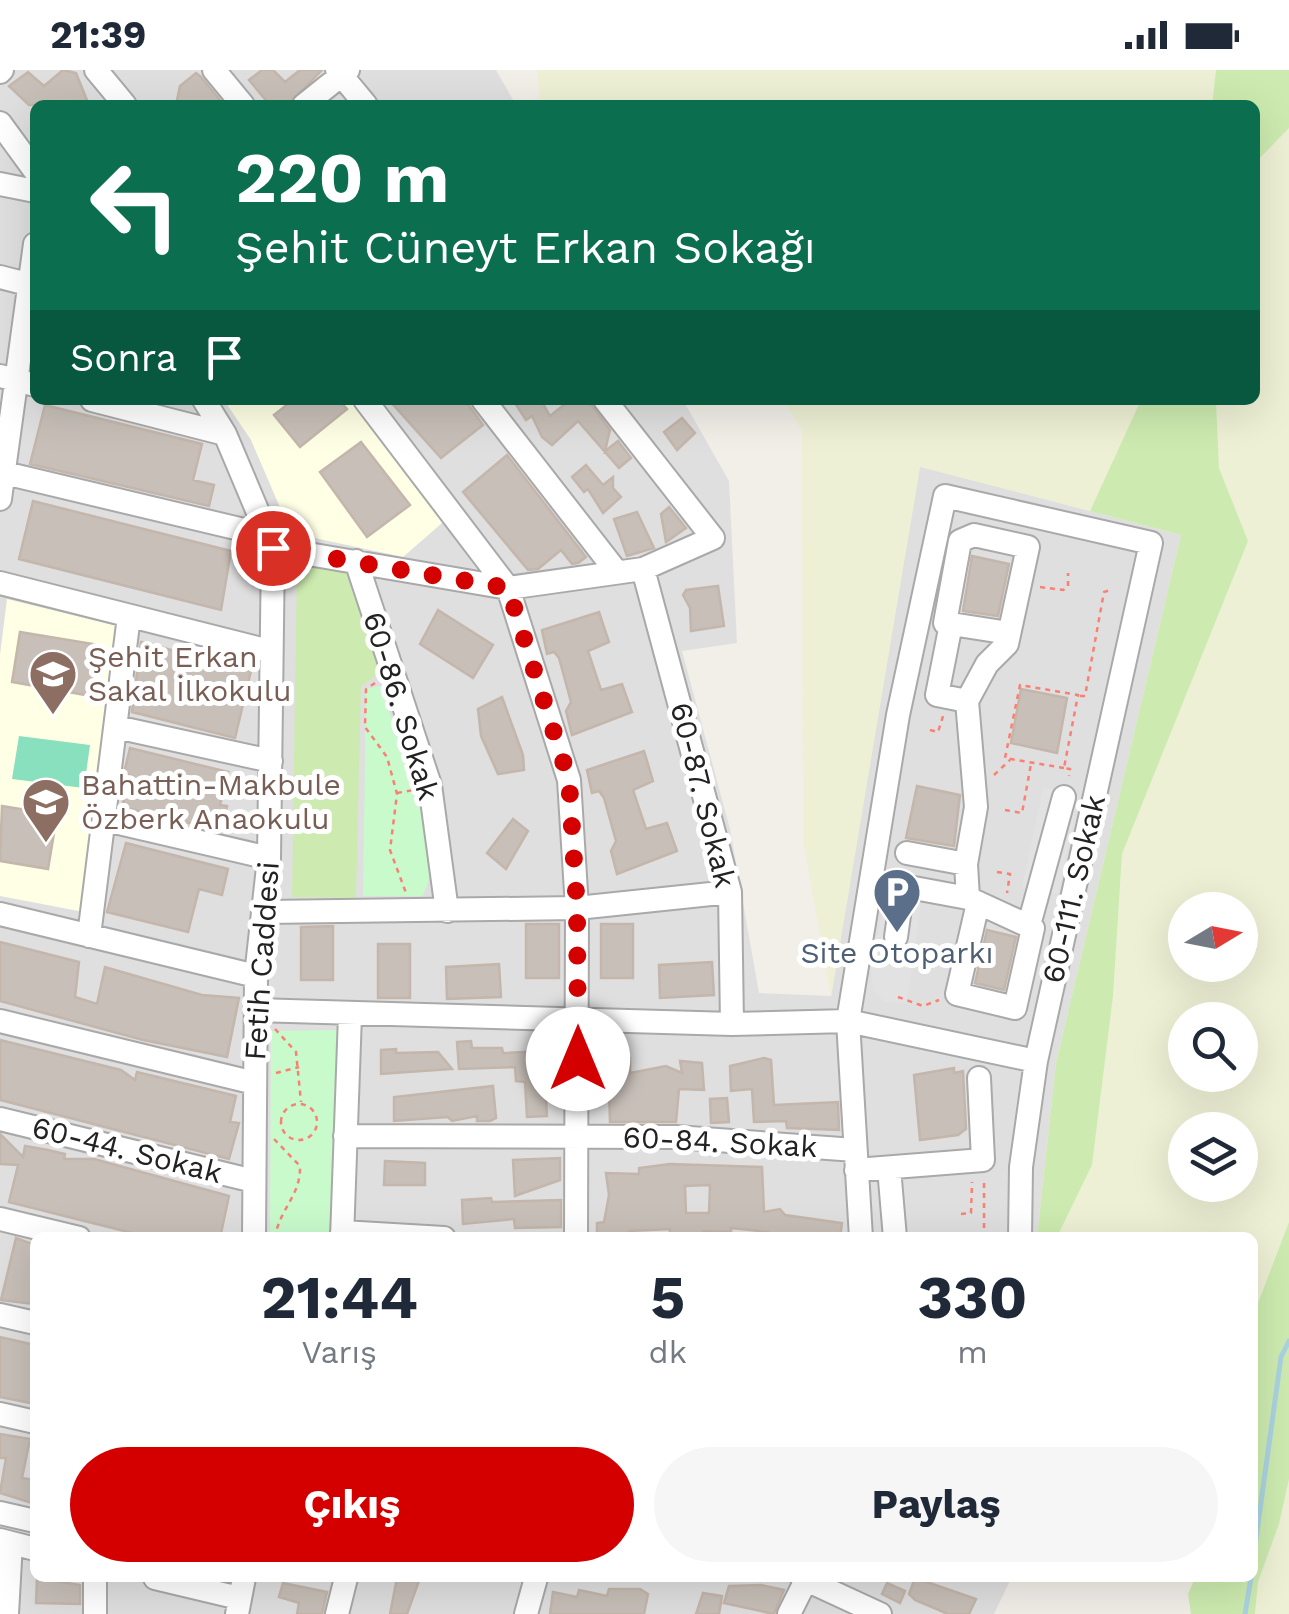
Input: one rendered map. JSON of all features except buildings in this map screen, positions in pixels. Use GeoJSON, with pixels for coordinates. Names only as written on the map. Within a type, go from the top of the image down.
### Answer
{"type":"FeatureCollection","features":[{"type":"Feature","properties":{"kind":"street"},"geometry":{"type":"LineString","coordinates":[[96,70],[121,100]]}},
{"type":"Feature","properties":{"kind":"street"},"geometry":{"type":"LineString","coordinates":[[214,70],[239,100]]}},
{"type":"Feature","properties":{"kind":"street"},"geometry":{"type":"LineString","coordinates":[[310,100],[342,72],[362,100]]}},
{"type":"Feature","properties":{"kind":"street"},"geometry":{"type":"LineString","coordinates":[[0,123],[30,164]]}},
{"type":"Feature","properties":{"kind":"street"},"geometry":{"type":"LineString","coordinates":[[0,184],[30,190]]}},
{"type":"Feature","properties":{"kind":"street"},"geometry":{"type":"LineString","coordinates":[[0,277],[30,285]]}},
{"type":"Feature","properties":{"kind":"street"},"geometry":{"type":"LineString","coordinates":[[0,499],[30,292]]}},
{"type":"Feature","properties":{"kind":"street"},"geometry":{"type":"LineString","coordinates":[[112,405],[225,434]]}},
{"type":"Feature","properties":{"kind":"street","name":"Fetih Caddesi"},"geometry":{"type":"LineString","coordinates":[[207,405],[225,434],[269,542],[269,858],[256,976],[263,1079],[254,1232]]}},
{"type":"Feature","properties":{"kind":"street"},"geometry":{"type":"LineString","coordinates":[[369,405],[508,588],[569,780],[577,908],[576,1232]]}},
{"type":"Feature","properties":{"kind":"street"},"geometry":{"type":"LineString","coordinates":[[488,405],[616,571]]}},
{"type":"Feature","properties":{"kind":"street"},"geometry":{"type":"LineString","coordinates":[[2,473],[356,562],[508,588],[644,569],[713,538],[609,405]]}},
{"type":"Feature","properties":{"kind":"street","name":"60-111. Sokak"},"geometry":{"type":"LineString","coordinates":[[871,880],[898,715],[945,496],[1151,543],[1036,1061],[1021,1168],[1020,1232]]}},
{"type":"Feature","properties":{"kind":"street"},"geometry":{"type":"LineString","coordinates":[[957,699],[1006,644],[1009,633],[1019,584],[1028,547],[974,535],[960,540],[945,622],[1009,633]]}},
{"type":"Feature","properties":{"kind":"street","name":"60-86. Sokak"},"geometry":{"type":"LineString","coordinates":[[356,562],[430,785],[447,912]]}},
{"type":"Feature","properties":{"kind":"street","name":"60-87. Sokak"},"geometry":{"type":"LineString","coordinates":[[644,569],[730,892],[732,1024]]}},
{"type":"Feature","properties":{"kind":"street"},"geometry":{"type":"LineString","coordinates":[[0,583],[270,651]]}},
{"type":"Feature","properties":{"kind":"street"},"geometry":{"type":"LineString","coordinates":[[89,936],[129,616]]}},
{"type":"Feature","properties":{"kind":"street"},"geometry":{"type":"LineString","coordinates":[[951,624],[937,695],[957,699]]}},
{"type":"Feature","properties":{"kind":"street"},"geometry":{"type":"LineString","coordinates":[[861,1232],[848,1021],[871,880],[973,901],[1034,928],[1015,1008],[956,994],[973,901],[966,864],[976,808],[957,699]]}},
{"type":"Feature","properties":{"kind":"street"},"geometry":{"type":"LineString","coordinates":[[116,727],[271,761]]}},
{"type":"Feature","properties":{"kind":"street"},"geometry":{"type":"LineString","coordinates":[[1029,925],[1064,797]]}},
{"type":"Feature","properties":{"kind":"street"},"geometry":{"type":"LineString","coordinates":[[106,820],[269,858]]}},
{"type":"Feature","properties":{"kind":"street"},"geometry":{"type":"LineString","coordinates":[[907,854],[966,864]]}},
{"type":"Feature","properties":{"kind":"street"},"geometry":{"type":"LineString","coordinates":[[896,937],[903,887]]}},
{"type":"Feature","properties":{"kind":"street"},"geometry":{"type":"LineString","coordinates":[[266,912],[577,908],[730,892]]}},
{"type":"Feature","properties":{"kind":"street"},"geometry":{"type":"LineString","coordinates":[[0,914],[256,976]]}},
{"type":"Feature","properties":{"kind":"street"},"geometry":{"type":"LineString","coordinates":[[256,1010],[732,1024],[848,1021],[1036,1061]]}},
{"type":"Feature","properties":{"kind":"street"},"geometry":{"type":"LineString","coordinates":[[342,1232],[350,1015]]}},
{"type":"Feature","properties":{"kind":"street"},"geometry":{"type":"LineString","coordinates":[[0,1022],[263,1079]]}},
{"type":"Feature","properties":{"kind":"street"},"geometry":{"type":"LineString","coordinates":[[978,1078],[978,1160]]}},
{"type":"Feature","properties":{"kind":"street","name":"60-44. Sokak"},"geometry":{"type":"LineString","coordinates":[[0,1119],[254,1182]]}},
{"type":"Feature","properties":{"kind":"street","name":"60-84. Sokak"},"geometry":{"type":"LineString","coordinates":[[345,1136],[578,1135],[856,1160],[889,1168],[978,1160]]}},
{"type":"Feature","properties":{"kind":"street"},"geometry":{"type":"LineString","coordinates":[[889,1168],[894,1232]]}},
{"type":"Feature","properties":{"kind":"street"},"geometry":{"type":"LineString","coordinates":[[0,1219],[54,1232]]}},
{"type":"Feature","properties":{"kind":"street"},"geometry":{"type":"LineString","coordinates":[[0,1314],[30,1322]]}},
{"type":"Feature","properties":{"kind":"street"},"geometry":{"type":"LineString","coordinates":[[0,1414],[30,1421]]}},
{"type":"Feature","properties":{"kind":"street"},"geometry":{"type":"LineString","coordinates":[[0,1512],[30,1520]]}},
{"type":"Feature","properties":{"kind":"street"},"geometry":{"type":"LineString","coordinates":[[7,1614],[5,1542],[30,1548]]}},
{"type":"Feature","properties":{"kind":"street"},"geometry":{"type":"LineString","coordinates":[[94,1614],[95,1582]]}},
{"type":"Feature","properties":{"kind":"street"},"geometry":{"type":"LineString","coordinates":[[174,1582],[240,1596]]}},
{"type":"Feature","properties":{"kind":"street"},"geometry":{"type":"LineString","coordinates":[[337,1614],[345,1582]]}},
{"type":"Feature","properties":{"kind":"street"},"geometry":{"type":"LineString","coordinates":[[526,1614],[535,1582]]}},
{"type":"Feature","properties":{"kind":"street"},"geometry":{"type":"LineString","coordinates":[[788,1614],[803,1582]]}},
{"type":"Feature","properties":{"kind":"street"},"geometry":{"type":"LineString","coordinates":[[813,1582],[880,1614]]}},
{"type":"Feature","properties":{"kind":"path"},"geometry":{"type":"LineString","coordinates":[[1019,584],[1064,590],[1068,587],[1068,574]]}},
{"type":"Feature","properties":{"kind":"path"},"geometry":{"type":"LineString","coordinates":[[1064,797],[1070,769],[1005,758],[1020,685],[1085,696],[1104,592],[1112,590]]}},
{"type":"Feature","properties":{"kind":"path"},"geometry":{"type":"LineString","coordinates":[[392,671],[366,690],[365,727],[387,757],[397,794],[390,850],[416,912]]}},
{"type":"Feature","properties":{"kind":"path"},"geometry":{"type":"LineString","coordinates":[[1064,768],[1078,696]]}},
{"type":"Feature","properties":{"kind":"path"},"geometry":{"type":"LineString","coordinates":[[930,730],[938,732],[957,699]]}},
{"type":"Feature","properties":{"kind":"path"},"geometry":{"type":"LineString","coordinates":[[1005,810],[1022,813],[1032,762]]}},
{"type":"Feature","properties":{"kind":"path"},"geometry":{"type":"LineString","coordinates":[[997,872],[1010,874],[1005,912]]}},
{"type":"Feature","properties":{"kind":"path"},"geometry":{"type":"LineString","coordinates":[[898,997],[922,1006],[956,994]]}},
{"type":"Feature","properties":{"kind":"path"},"geometry":{"type":"LineString","coordinates":[[256,1010],[288,1041],[299,1067],[301,1104]]}},
{"type":"Feature","properties":{"kind":"path"},"geometry":{"type":"LineString","coordinates":[[263,1079],[299,1067]]}},
{"type":"Feature","properties":{"kind":"path"},"geometry":{"type":"LineString","coordinates":[[301,1104],[312,1109],[317,1125],[312,1135],[296,1140],[282,1130],[281,1119],[286,1109],[301,1104]]}},
{"type":"Feature","properties":{"kind":"path"},"geometry":{"type":"LineString","coordinates":[[267,1124],[274,1141],[300,1166],[300,1185],[278,1218],[276,1232]]}},
{"type":"Feature","properties":{"kind":"path"},"geometry":{"type":"LineString","coordinates":[[961,1214],[971,1214],[978,1160]]}},
{"type":"Feature","properties":{"kind":"path"},"geometry":{"type":"LineString","coordinates":[[978,1160],[984,1232]]}},
{"type":"Feature","properties":{"kind":"shaded area"},"geometry":{"type":"Polygon","coordinates":[[[0,70],[496,70],[513,100],[30,100],[30,405],[686,405],[729,481],[737,643],[682,651],[730,829],[759,993],[831,996],[920,466],[1181,535],[1056,1063],[1038,1232],[30,1232],[30,1582],[1009,1583],[994,1614],[0,1614],[0,70]]]}},
{"type":"Feature","properties":{"kind":"shaded area"},"geometry":{"type":"Polygon","coordinates":[[[537,70],[1216,70],[1213,100],[540,100],[537,70]]]}},
{"type":"Feature","properties":{"kind":"shaded area"},"geometry":{"type":"Polygon","coordinates":[[[1289,128],[1289,1222],[1258,1303],[1258,1232],[1060,1232],[1092,1164],[1113,996],[1122,854],[1248,541],[1219,468],[1216,405],[1260,405],[1260,158],[1289,128]]]}},
{"type":"Feature","properties":{"kind":"shaded area"},"geometry":{"type":"Polygon","coordinates":[[[227,405],[357,405],[449,517],[403,557],[291,533],[251,440],[227,405]]]}},
{"type":"Feature","properties":{"kind":"shaded area"},"geometry":{"type":"Polygon","coordinates":[[[786,405],[1139,405],[1090,511],[920,467],[831,997],[803,841],[802,431],[786,405]]]}},
{"type":"Feature","properties":{"kind":"shaded area","name":"Şehit Erkan Sakal İlkokulu"},"geometry":{"type":"Polygon","coordinates":[[[7,599],[117,626],[84,912],[0,896],[0,655],[7,599]]]}},
{"type":"Feature","properties":{"kind":"shaded area","name":"Site Otoparkı"},"geometry":{"type":"Polygon","coordinates":[[[1043,788],[1079,795],[1058,894],[1022,887],[1043,788]]]}},
{"type":"Feature","properties":{"kind":"shaded area","name":"Site Otoparkı"},"geometry":{"type":"Polygon","coordinates":[[[886,897],[921,902],[907,1003],[885,1002],[873,991],[871,967],[886,897]]]}},
{"type":"Feature","properties":{"kind":"shaded area"},"geometry":{"type":"Polygon","coordinates":[[[1289,1479],[1289,1614],[1255,1614],[1258,1582],[1279,1524],[1289,1479]]]}},
{"type":"Feature","properties":{"kind":"green space"},"geometry":{"type":"Polygon","coordinates":[[[1216,70],[1289,70],[1289,128],[1260,158],[1260,100],[1213,100],[1216,70]]]}},
{"type":"Feature","properties":{"kind":"green space"},"geometry":{"type":"Polygon","coordinates":[[[1139,405],[1216,405],[1219,468],[1248,541],[1122,854],[1113,996],[1092,1165],[1059,1232],[1038,1232],[1056,1063],[1181,535],[1090,511],[1139,405]]]}},
{"type":"Feature","properties":{"kind":"green space"},"geometry":{"type":"Polygon","coordinates":[[[297,561],[355,572],[384,669],[361,687],[356,898],[292,897],[297,561]]]}},
{"type":"Feature","properties":{"kind":"green space"},"geometry":{"type":"Polygon","coordinates":[[[380,686],[425,823],[429,877],[422,896],[363,896],[366,689],[380,686]]]}},
{"type":"Feature","properties":{"kind":"green space"},"geometry":{"type":"Polygon","coordinates":[[[19,736],[90,745],[84,788],[12,779],[19,736]]]}},
{"type":"Feature","properties":{"kind":"green space"},"geometry":{"type":"Polygon","coordinates":[[[338,1030],[331,1232],[270,1232],[271,1031],[338,1030]]]}},
{"type":"Feature","properties":{"kind":"green space"},"geometry":{"type":"Polygon","coordinates":[[[1289,1222],[1289,1479],[1279,1524],[1258,1582],[1258,1303],[1289,1222]]]}},
{"type":"Feature","properties":{"kind":"green space"},"geometry":{"type":"Polygon","coordinates":[[[1193,1582],[1258,1582],[1255,1614],[1191,1614],[1188,1594],[1193,1582]]]}},
{"type":"Feature","properties":{"kind":"waterway"},"geometry":{"type":"LineString","coordinates":[[1258,1524],[1281,1357],[1289,1341]]}},
{"type":"Feature","properties":{"kind":"waterway"},"geometry":{"type":"LineString","coordinates":[[1245,1614],[1250,1582]]}},
{"type":"Feature","properties":{"kind":"place","name":"Şehit Erkan Sakal İlkokulu"},"geometry":{"type":"Point","coordinates":[53,716]}},
{"type":"Feature","properties":{"kind":"place","name":"Bahattin-Makbule Özberk Anaokulu"},"geometry":{"type":"Point","coordinates":[46,844]}},
{"type":"Feature","properties":{"kind":"place","name":"Site Otoparkı"},"geometry":{"type":"Point","coordinates":[897,934]}},
{"type":"Feature","properties":{"kind":"route"},"geometry":{"type":"LineString","coordinates":[[273,548],[508,588],[569,780],[577,908],[578,1059]]}}]}
